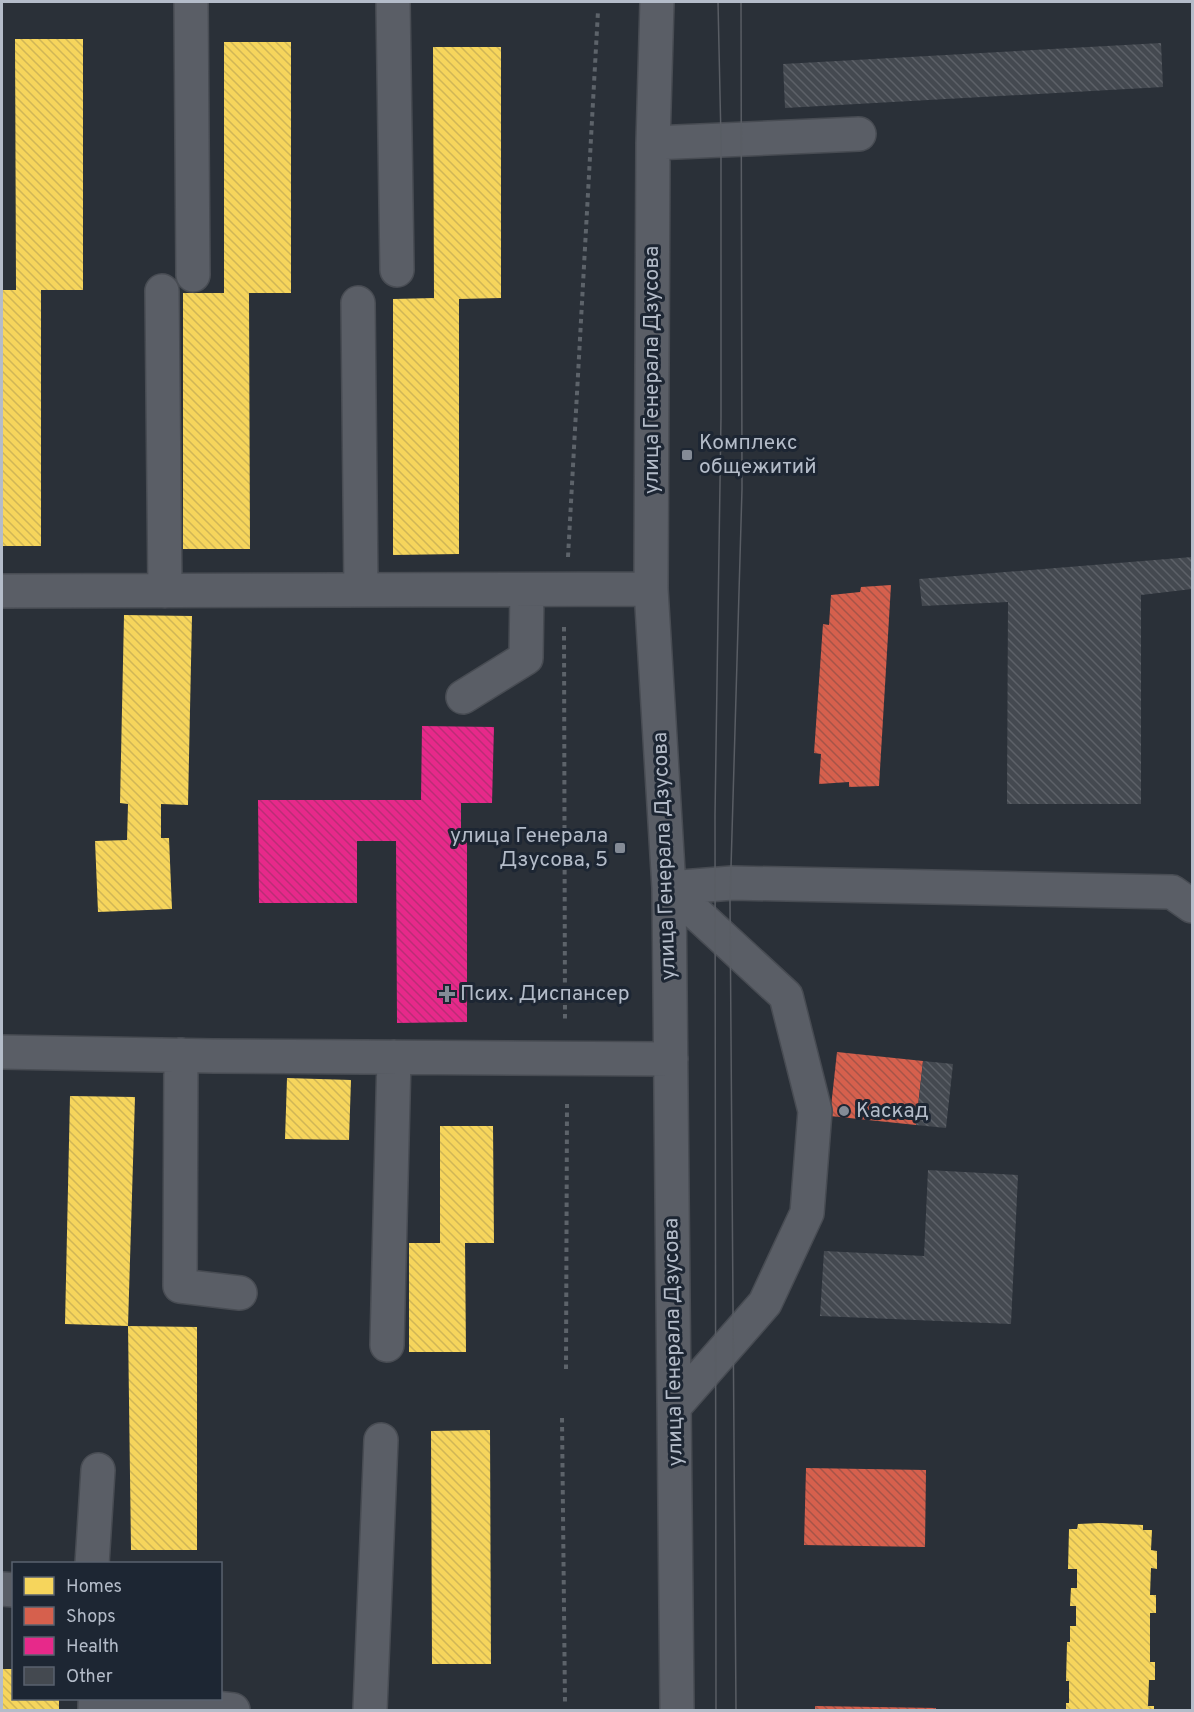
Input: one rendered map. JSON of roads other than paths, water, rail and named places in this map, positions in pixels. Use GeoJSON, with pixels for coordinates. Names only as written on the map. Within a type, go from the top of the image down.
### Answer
{"type":"FeatureCollection","features":[{"type":"Feature","properties":{"kind":"street"},"geometry":{"type":"LineString","coordinates":[[191,2],[193,275]]}},
{"type":"Feature","properties":{"kind":"street"},"geometry":{"type":"LineString","coordinates":[[393,2],[397,270]]}},
{"type":"Feature","properties":{"kind":"street","name":"улица Генерала Дзусова"},"geometry":{"type":"LineString","coordinates":[[657,2],[653,143],[651,589],[669,888],[677,1710]]}},
{"type":"Feature","properties":{"kind":"street"},"geometry":{"type":"LineString","coordinates":[[653,143],[859,134]]}},
{"type":"Feature","properties":{"kind":"street"},"geometry":{"type":"LineString","coordinates":[[162,291],[165,591]]}},
{"type":"Feature","properties":{"kind":"street"},"geometry":{"type":"LineString","coordinates":[[358,303],[361,590]]}},
{"type":"Feature","properties":{"kind":"street"},"geometry":{"type":"LineString","coordinates":[[2,591],[651,589]]}},
{"type":"Feature","properties":{"kind":"street"},"geometry":{"type":"LineString","coordinates":[[464,696],[526,658],[527,590]]}},
{"type":"Feature","properties":{"kind":"street"},"geometry":{"type":"LineString","coordinates":[[669,888],[732,883],[1186,892]]}},
{"type":"Feature","properties":{"kind":"street"},"geometry":{"type":"LineString","coordinates":[[669,888],[786,996],[815,1111],[807,1213],[765,1304],[675,1406]]}},
{"type":"Feature","properties":{"kind":"street"},"geometry":{"type":"LineString","coordinates":[[2,1052],[394,1058],[671,1059]]}},
{"type":"Feature","properties":{"kind":"street"},"geometry":{"type":"LineString","coordinates":[[181,1055],[180,1286],[240,1293]]}},
{"type":"Feature","properties":{"kind":"street"},"geometry":{"type":"LineString","coordinates":[[387,1345],[394,1058]]}},
{"type":"Feature","properties":{"kind":"street"},"geometry":{"type":"LineString","coordinates":[[370,1710],[381,1440]]}},
{"type":"Feature","properties":{"kind":"street"},"geometry":{"type":"LineString","coordinates":[[92,1562],[98,1470]]}},
{"type":"Feature","properties":{"kind":"street"},"geometry":{"type":"LineString","coordinates":[[95,1704],[160,1702],[233,1710]]}},
{"type":"Feature","properties":{"kind":"tram line"},"geometry":{"type":"LineString","coordinates":[[716,1710],[715,815],[721,417],[721,140],[718,2]]}},
{"type":"Feature","properties":{"kind":"tram line"},"geometry":{"type":"LineString","coordinates":[[736,1710],[730,902],[742,489],[741,2]]}},
{"type":"Feature","properties":{"kind":"place","name":"Комплекс общежитий"},"geometry":{"type":"Point","coordinates":[687,455]}},
{"type":"Feature","properties":{"kind":"place","name":"улица Генерала Дзусова, 5"},"geometry":{"type":"Point","coordinates":[620,848]}},
{"type":"Feature","properties":{"kind":"place","name":"Псих. Диспансер"},"geometry":{"type":"Point","coordinates":[447,994]}},
{"type":"Feature","properties":{"kind":"place","name":"Каскад"},"geometry":{"type":"Point","coordinates":[844,1111]}}]}
